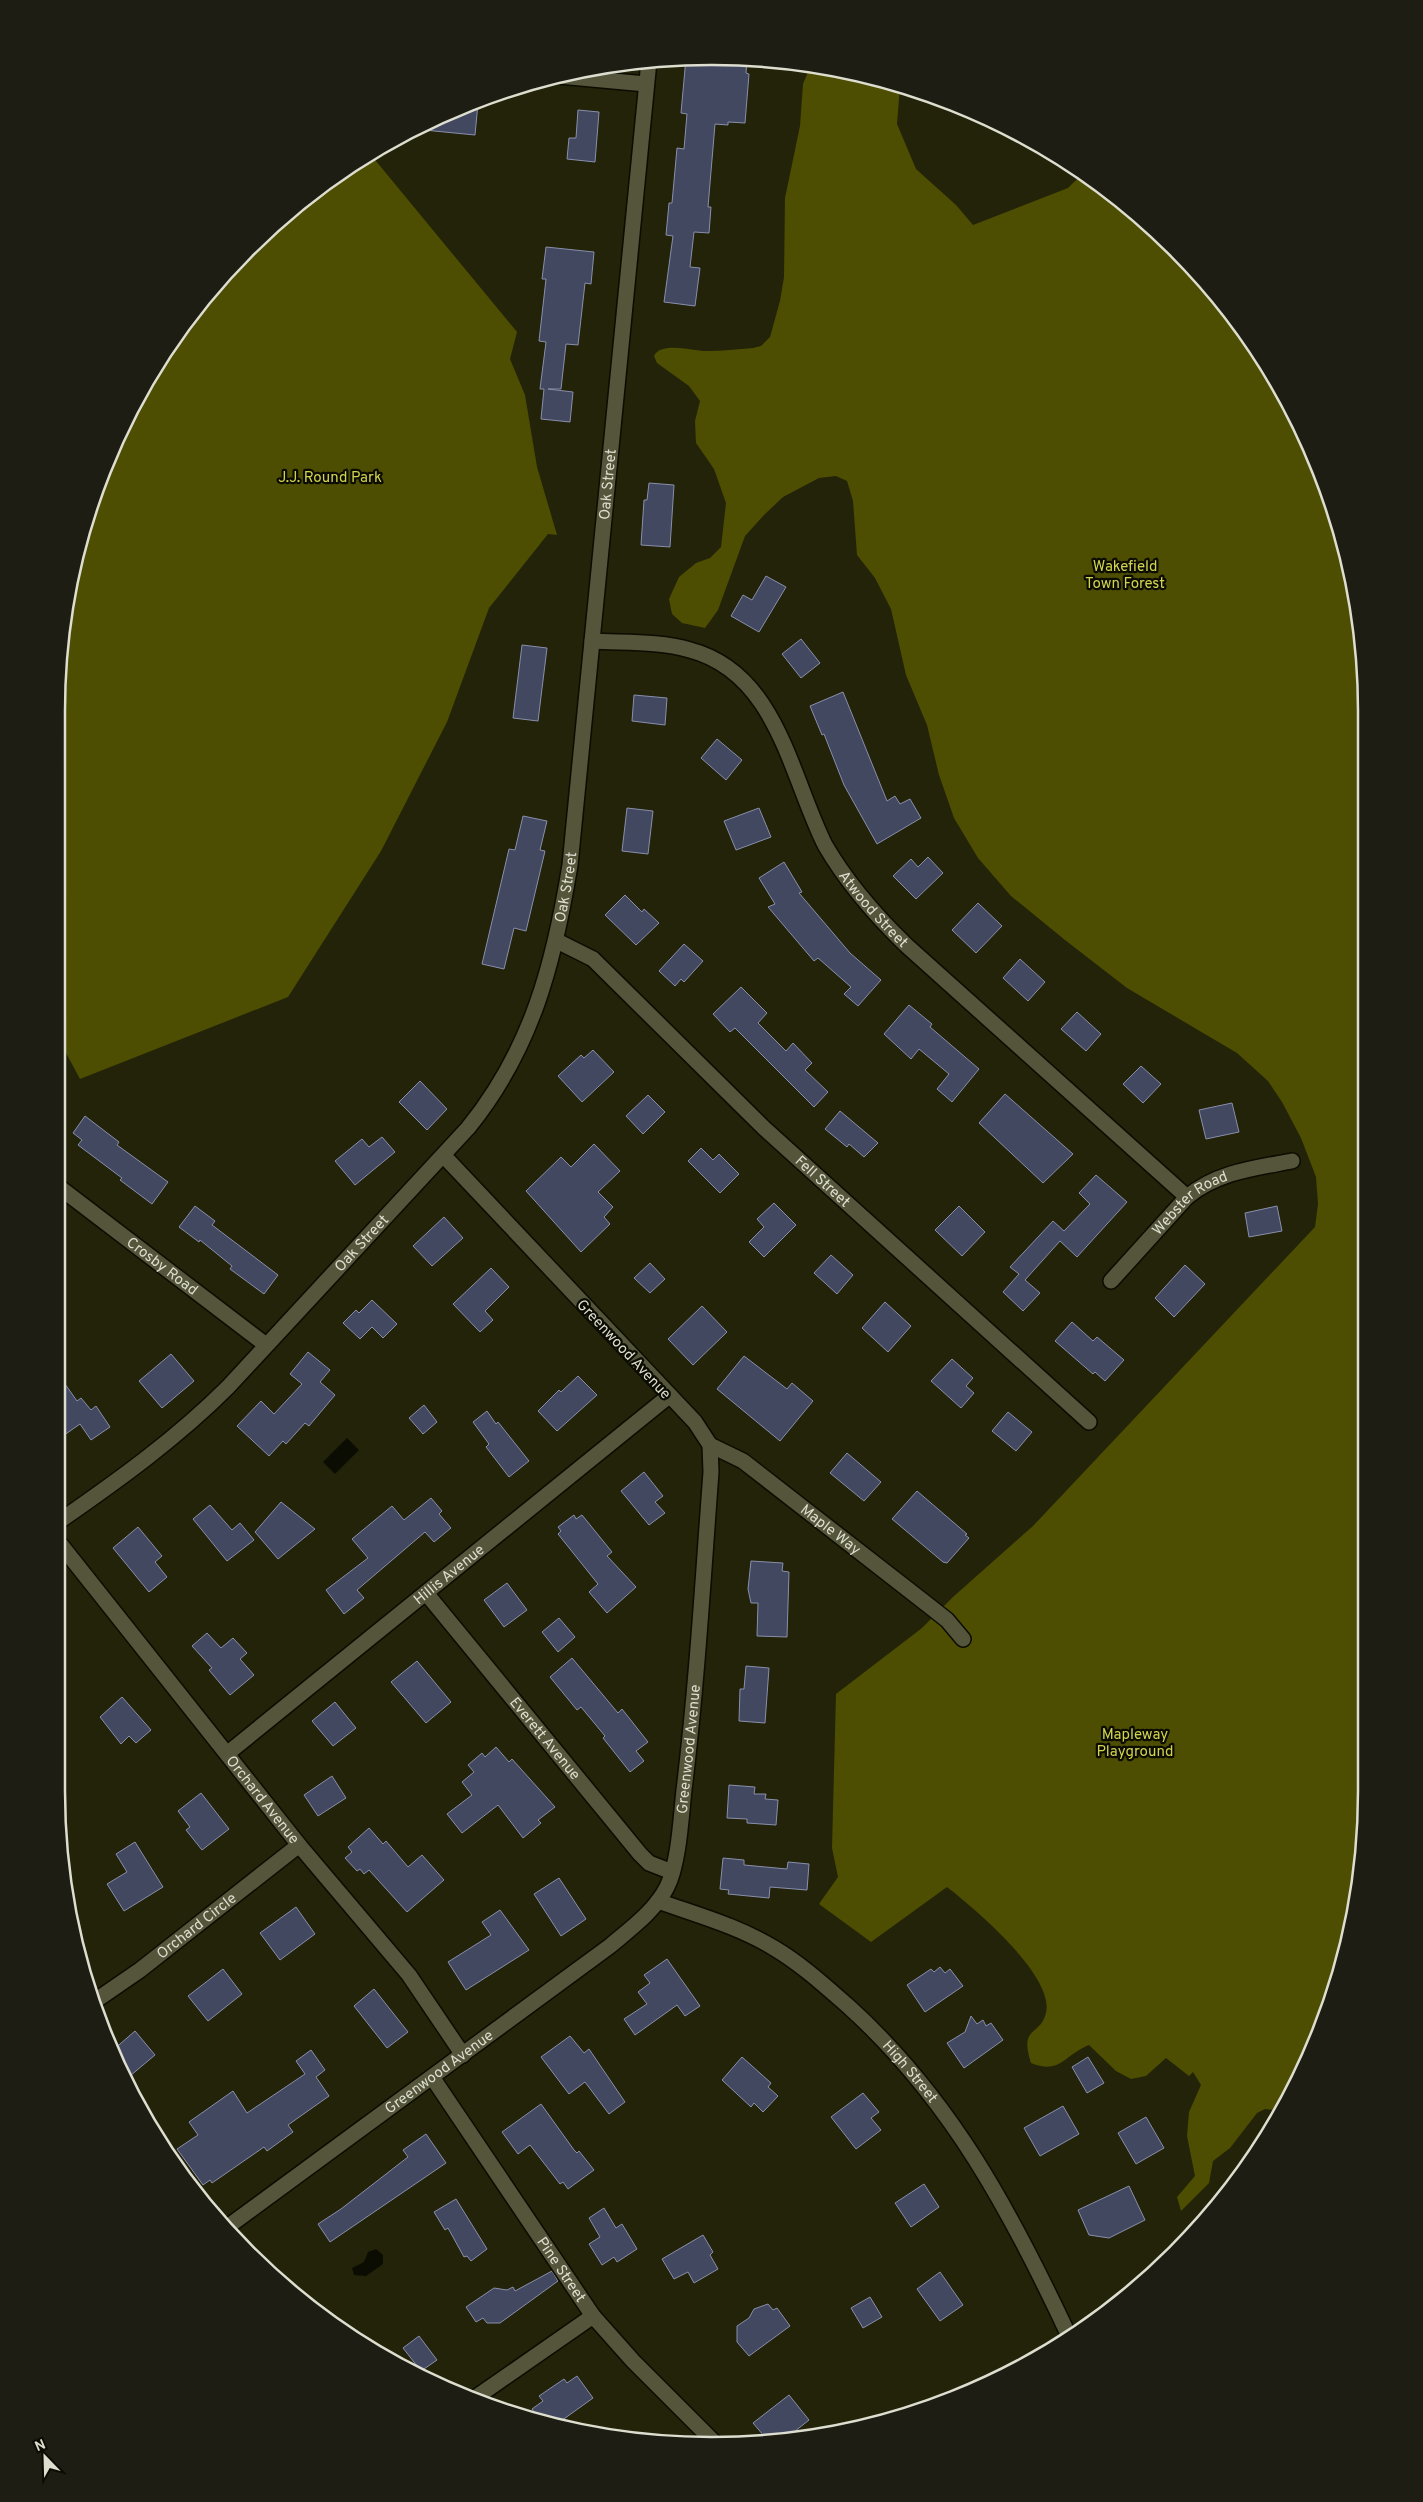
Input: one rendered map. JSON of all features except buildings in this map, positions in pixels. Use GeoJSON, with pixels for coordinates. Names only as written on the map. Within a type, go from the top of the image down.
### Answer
{"type":"FeatureCollection","features":[{"type":"Feature","properties":{"kind":"street","name":"Oak Street"},"geometry":{"type":"LineString","coordinates":[[65,1517],[171,1440],[222,1393],[444,1156],[480,1114],[510,1068],[532,1020],[557,941],[570,865],[648,68]]}},
{"type":"Feature","properties":{"kind":"street"},"geometry":{"type":"LineString","coordinates":[[581,78],[646,84]]}},
{"type":"Feature","properties":{"kind":"street","name":"Atwood Street"},"geometry":{"type":"LineString","coordinates":[[592,641],[688,649],[712,657],[740,678],[773,720],[825,845],[869,908],[906,945],[1187,1197]]}},
{"type":"Feature","properties":{"kind":"street","name":"Fell Street"},"geometry":{"type":"LineString","coordinates":[[557,941],[593,959],[764,1128],[1090,1422]]}},
{"type":"Feature","properties":{"kind":"street","name":"Greenwood Avenue"},"geometry":{"type":"LineString","coordinates":[[232,2224],[610,1946],[658,1901],[668,1886],[672,1872],[688,1760],[711,1472],[710,1445],[699,1427],[444,1156]]}},
{"type":"Feature","properties":{"kind":"street","name":"Webster Road"},"geometry":{"type":"LineString","coordinates":[[1111,1282],[1187,1197],[1201,1186],[1222,1176],[1292,1160]]}},
{"type":"Feature","properties":{"kind":"street","name":"Crosby Road"},"geometry":{"type":"LineString","coordinates":[[65,1191],[266,1345]]}},
{"type":"Feature","properties":{"kind":"street","name":"Hillis Avenue"},"geometry":{"type":"LineString","coordinates":[[228,1753],[669,1396]]}},
{"type":"Feature","properties":{"kind":"street","name":"Maple Way"},"geometry":{"type":"LineString","coordinates":[[710,1445],[743,1461],[947,1620],[963,1639]]}},
{"type":"Feature","properties":{"kind":"street","name":"Orchard Avenue"},"geometry":{"type":"LineString","coordinates":[[65,1550],[300,1844],[409,1975],[463,2055]]}},
{"type":"Feature","properties":{"kind":"street","name":"Everett Avenue"},"geometry":{"type":"LineString","coordinates":[[426,1593],[640,1854],[649,1863],[672,1872]]}},
{"type":"Feature","properties":{"kind":"street","name":"Orchard Circle"},"geometry":{"type":"LineString","coordinates":[[99,1998],[140,1970],[300,1844]]}},
{"type":"Feature","properties":{"kind":"street","name":"High Street"},"geometry":{"type":"LineString","coordinates":[[658,1901],[740,1931],[772,1947],[801,1965],[878,2034],[909,2067],[964,2138],[1028,2249],[1067,2331]]}},
{"type":"Feature","properties":{"kind":"street","name":"Pine Street"},"geometry":{"type":"LineString","coordinates":[[432,2077],[593,2316],[657,2386],[709,2437]]}},
{"type":"Feature","properties":{"kind":"street"},"geometry":{"type":"LineString","coordinates":[[480,2394],[593,2316]]}},
{"type":"Feature","properties":{"kind":"green space"},"geometry":{"type":"Polygon","coordinates":[[[808,73],[838,77],[899,93],[897,124],[916,169],[956,205],[973,225],[1068,188],[1077,179],[1138,225],[1198,285],[1249,352],[1271,388],[1309,464],[1324,504],[1346,585],[1357,669],[1358,712],[1357,1833],[1346,1917],[1324,1998],[1309,2038],[1273,2110],[1265,2109],[1257,2113],[1230,2148],[1213,2161],[1209,2183],[1181,2211],[1177,2197],[1195,2176],[1187,2136],[1189,2112],[1201,2085],[1193,2072],[1189,2076],[1166,2058],[1146,2076],[1131,2079],[1116,2071],[1089,2045],[1056,2065],[1049,2067],[1031,2063],[1027,2043],[1029,2037],[1039,2026],[1046,2013],[1045,1998],[1038,1981],[1026,1962],[993,1926],[947,1887],[871,1942],[819,1904],[838,1877],[832,1848],[836,1694],[922,1628],[953,1597],[1033,1526],[1315,1227],[1318,1204],[1316,1177],[1301,1138],[1282,1102],[1268,1081],[1237,1053],[1127,988],[1011,896],[978,858],[954,818],[939,775],[927,725],[906,675],[891,609],[875,578],[857,555],[853,501],[847,481],[836,476],[819,478],[783,497],[764,515],[745,536],[718,610],[705,628],[682,623],[672,614],[669,599],[679,577],[696,563],[710,558],[721,547],[726,503],[714,469],[696,443],[695,421],[700,401],[689,386],[657,363],[654,356],[658,351],[670,348],[706,351],[753,348],[761,346],[770,337],[780,301],[784,277],[785,198],[800,126],[803,84],[808,73]]]}},
{"type":"Feature","properties":{"kind":"green space","name":"J.J. Round Park"},"geometry":{"type":"Polygon","coordinates":[[[375,160],[517,332],[510,359],[525,395],[537,467],[557,535],[548,534],[489,608],[447,722],[381,851],[288,997],[80,1079],[65,1051],[66,669],[77,585],[99,504],[114,464],[152,388],[174,352],[225,285],[285,225],[352,174],[375,160]]]}},
{"type":"Feature","properties":{"kind":"shaded area"},"geometry":{"type":"Polygon","coordinates":[[[347,1438],[359,1450],[335,1474],[323,1462],[347,1438]]]}},
{"type":"Feature","properties":{"kind":"shaded area"},"geometry":{"type":"Polygon","coordinates":[[[376,2249],[383,2255],[383,2264],[366,2276],[354,2275],[352,2268],[364,2262],[368,2252],[376,2249]]]}},
{"type":"Feature","properties":{"kind":"park label","name":"Wakefield Town Forest"},"geometry":{"type":"Point","coordinates":[1125,574]}},
{"type":"Feature","properties":{"kind":"park label","name":"Mapleway Playground"},"geometry":{"type":"Point","coordinates":[1135,1742]}}]}
